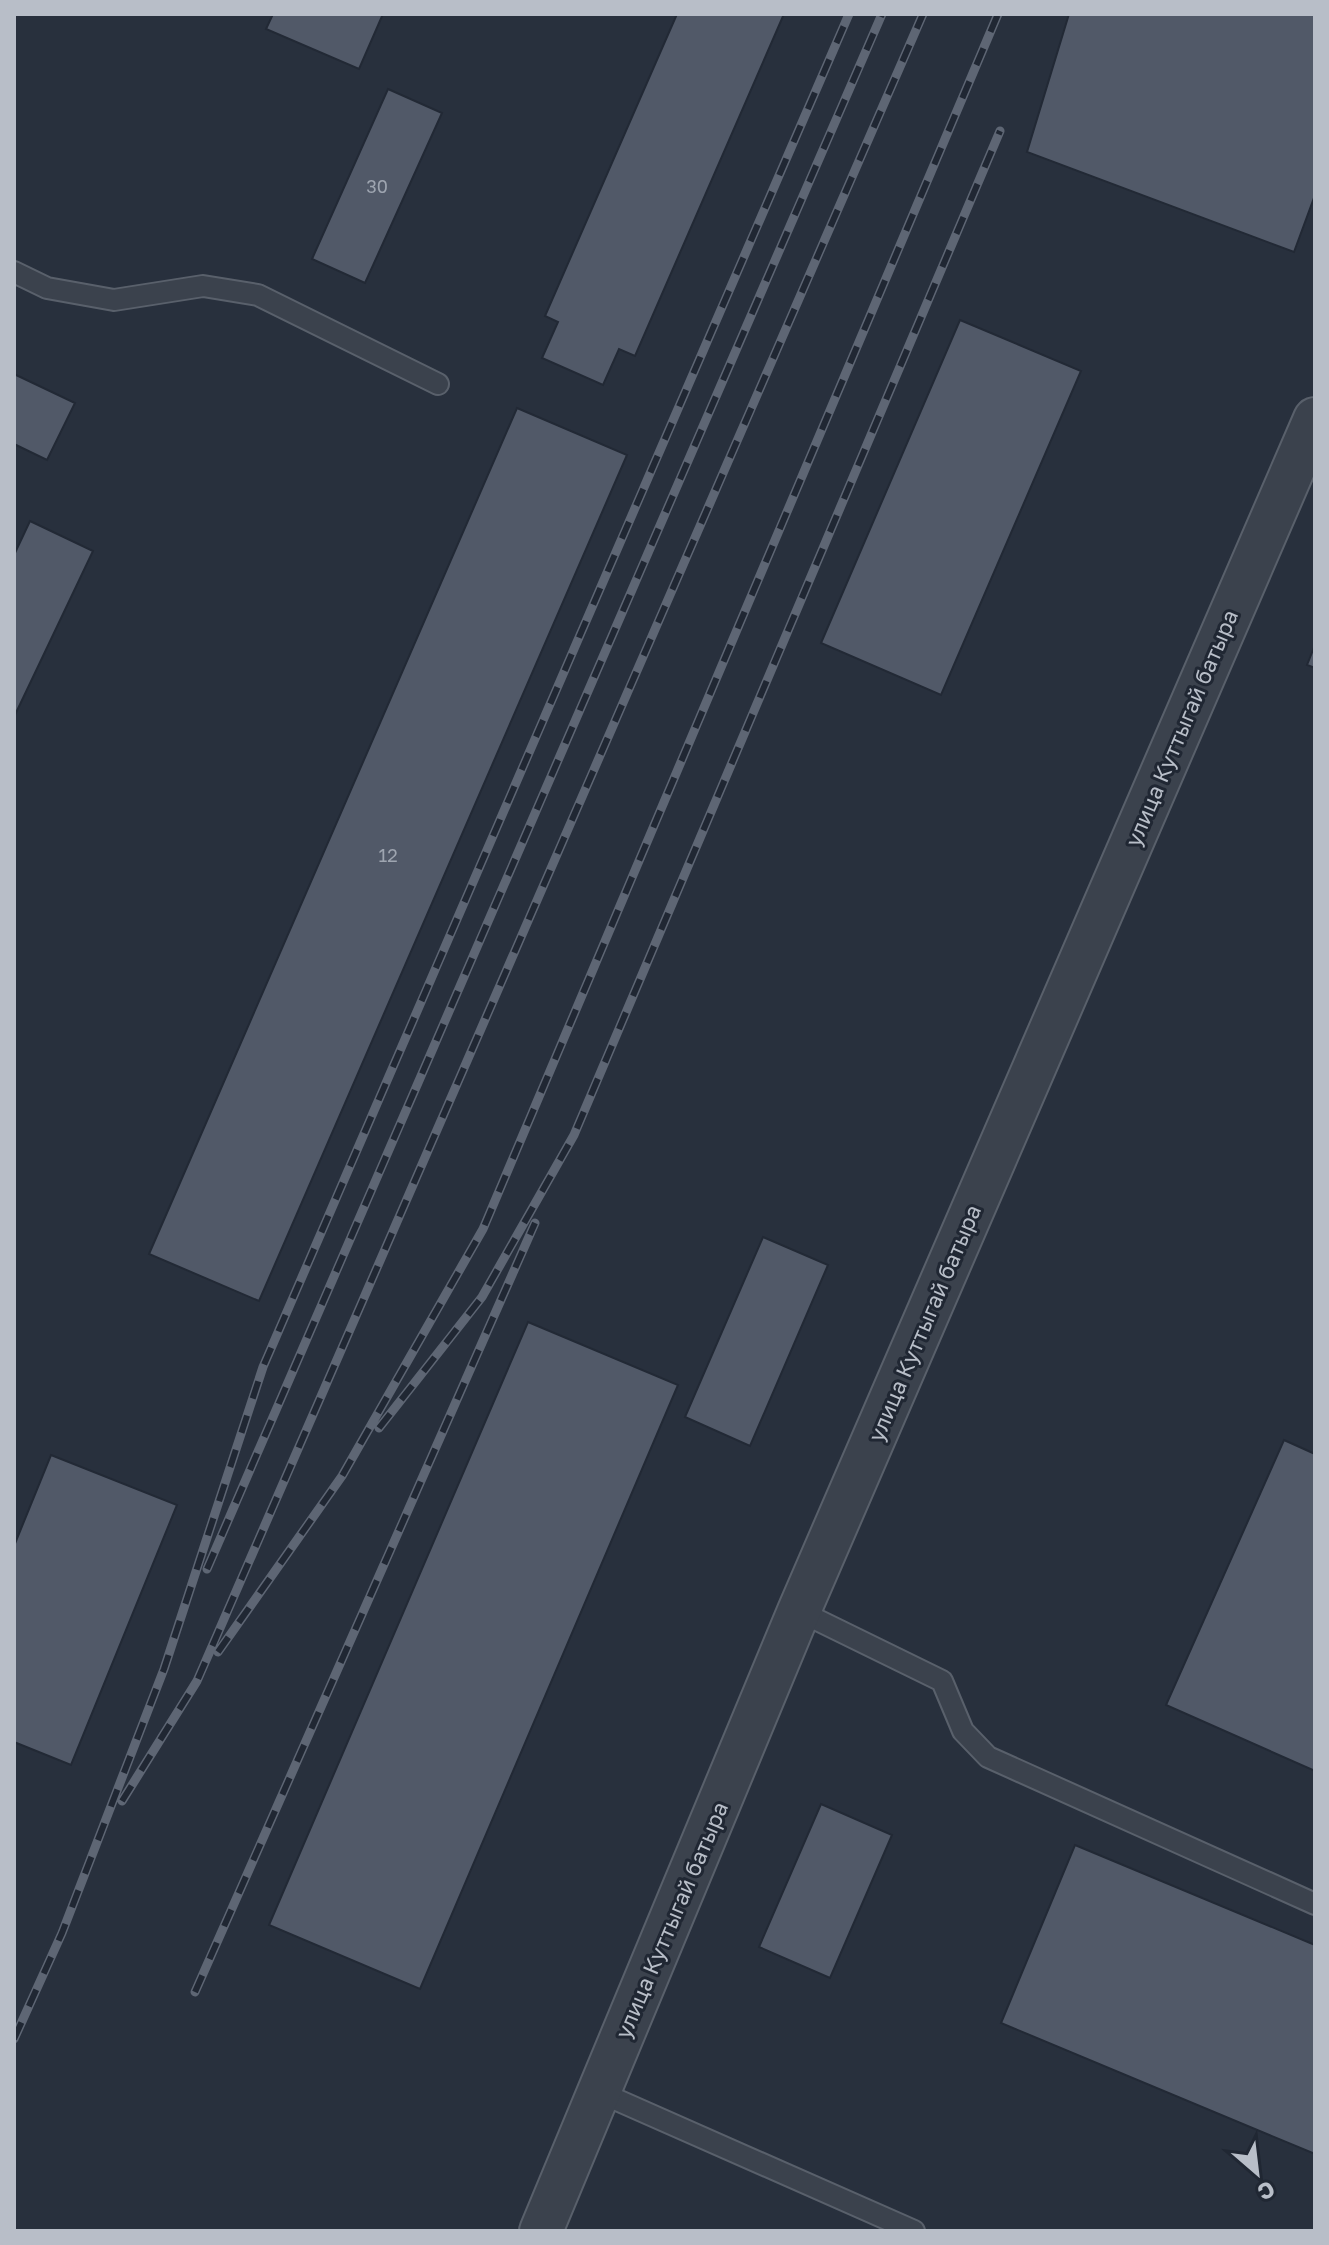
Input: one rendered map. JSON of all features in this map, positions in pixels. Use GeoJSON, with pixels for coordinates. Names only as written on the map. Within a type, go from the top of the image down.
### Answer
{"type":"FeatureCollection","features":[{"type":"Feature","properties":{"kind":"street","name":"улица Куттыгай батыра"},"geometry":{"type":"LineString","coordinates":[[541,2231],[799,1611],[1315,420]]}},
{"type":"Feature","properties":{"kind":"lane"},"geometry":{"type":"LineString","coordinates":[[14,272],[47,288],[114,300],[203,286],[258,295],[438,384]]}},
{"type":"Feature","properties":{"kind":"lane"},"geometry":{"type":"LineString","coordinates":[[799,1611],[942,1681],[963,1731],[988,1757],[1315,1904]]}},
{"type":"Feature","properties":{"kind":"lane"},"geometry":{"type":"LineString","coordinates":[[599,2092],[914,2231]]}},
{"type":"Feature","properties":{"kind":"building"},"geometry":{"type":"Polygon","coordinates":[[[273,14],[383,14],[359,69],[266,29],[273,14]]]}},
{"type":"Feature","properties":{"kind":"building"},"geometry":{"type":"Polygon","coordinates":[[[677,14],[784,14],[635,356],[619,349],[603,385],[542,358],[558,322],[545,316],[677,14]]]}},
{"type":"Feature","properties":{"kind":"building"},"geometry":{"type":"Polygon","coordinates":[[[1069,14],[1315,14],[1315,195],[1294,252],[1027,152],[1069,14]]]}},
{"type":"Feature","properties":{"kind":"building"},"geometry":{"type":"Polygon","coordinates":[[[388,89],[442,113],[365,283],[312,259],[388,89]]]}},
{"type":"Feature","properties":{"kind":"building"},"geometry":{"type":"Polygon","coordinates":[[[960,320],[1081,371],[941,695],[821,643],[960,320]]]}},
{"type":"Feature","properties":{"kind":"building"},"geometry":{"type":"Polygon","coordinates":[[[14,374],[75,403],[47,460],[14,444],[14,374]]]}},
{"type":"Feature","properties":{"kind":"building"},"geometry":{"type":"Polygon","coordinates":[[[517,408],[627,455],[259,1301],[149,1254],[517,408]]]}},
{"type":"Feature","properties":{"kind":"building"},"geometry":{"type":"Polygon","coordinates":[[[30,521],[93,551],[14,717],[14,555],[30,521]]]}},
{"type":"Feature","properties":{"kind":"building"},"geometry":{"type":"Polygon","coordinates":[[[1315,645],[1315,668],[1307,665],[1315,645]]]}},
{"type":"Feature","properties":{"kind":"building"},"geometry":{"type":"Polygon","coordinates":[[[763,1237],[828,1265],[750,1446],[685,1417],[763,1237]]]}},
{"type":"Feature","properties":{"kind":"building"},"geometry":{"type":"Polygon","coordinates":[[[528,1322],[678,1385],[420,1989],[269,1925],[528,1322]]]}},
{"type":"Feature","properties":{"kind":"building"},"geometry":{"type":"Polygon","coordinates":[[[1284,1440],[1315,1454],[1315,1771],[1166,1705],[1284,1440]]]}},
{"type":"Feature","properties":{"kind":"building"},"geometry":{"type":"Polygon","coordinates":[[[51,1455],[177,1505],[71,1765],[14,1742],[14,1546],[51,1455]]]}},
{"type":"Feature","properties":{"kind":"building"},"geometry":{"type":"Polygon","coordinates":[[[821,1804],[892,1835],[830,1978],[759,1947],[821,1804]]]}},
{"type":"Feature","properties":{"kind":"building"},"geometry":{"type":"Polygon","coordinates":[[[1075,1845],[1315,1945],[1315,2154],[1001,2023],[1075,1845]]]}},
{"type":"Feature","properties":{"kind":"railway"},"geometry":{"type":"LineString","coordinates":[[14,2039],[62,1933],[164,1669],[263,1367],[849,14]]}},
{"type":"Feature","properties":{"kind":"railway"},"geometry":{"type":"LineString","coordinates":[[207,1569],[882,14]]}},
{"type":"Feature","properties":{"kind":"railway"},"geometry":{"type":"LineString","coordinates":[[122,1801],[197,1681],[923,14]]}},
{"type":"Feature","properties":{"kind":"railway"},"geometry":{"type":"LineString","coordinates":[[218,1652],[342,1476],[483,1229],[998,14]]}},
{"type":"Feature","properties":{"kind":"railway"},"geometry":{"type":"LineString","coordinates":[[379,1428],[482,1297],[574,1135],[1000,131]]}},
{"type":"Feature","properties":{"kind":"railway"},"geometry":{"type":"LineString","coordinates":[[195,1992],[535,1223]]}}]}
